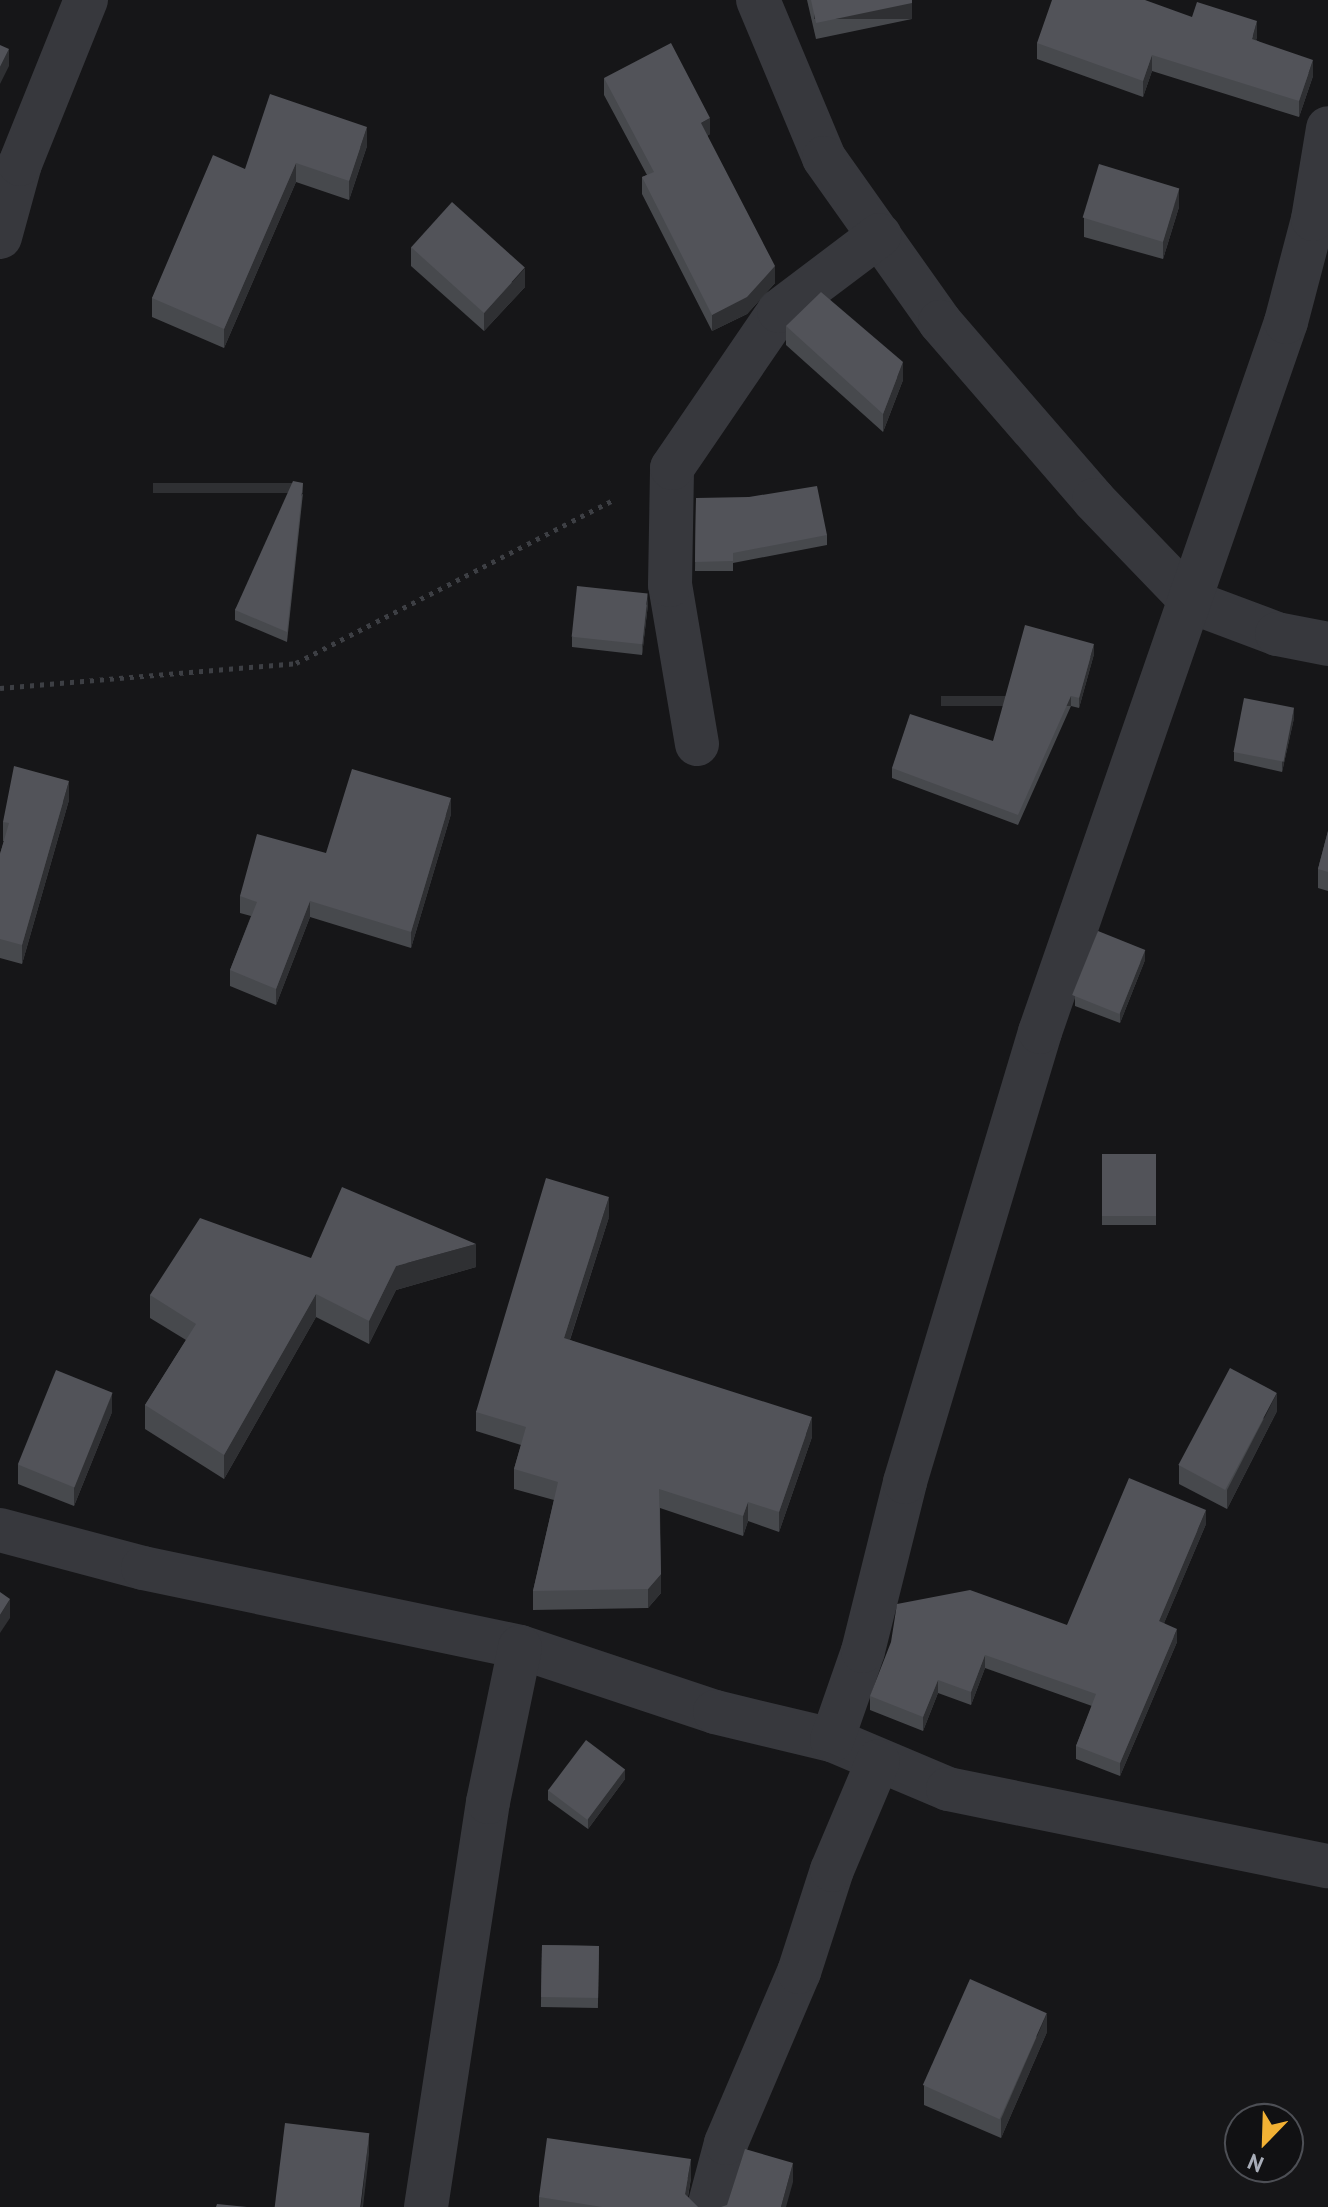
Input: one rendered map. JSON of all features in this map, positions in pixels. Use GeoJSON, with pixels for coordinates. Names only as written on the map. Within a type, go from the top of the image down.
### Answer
{"type":"FeatureCollection","features":[{"type":"Feature","properties":{"kind":"street"},"geometry":{"type":"LineString","coordinates":[[0,237],[20,164],[86,0]]}},
{"type":"Feature","properties":{"kind":"street"},"geometry":{"type":"LineString","coordinates":[[758,0],[824,158],[940,322],[1094,500],[1192,602],[1277,634],[1328,644]]}},
{"type":"Feature","properties":{"kind":"street"},"geometry":{"type":"LineString","coordinates":[[832,1740],[863,1651],[905,1482],[937,1388],[1002,1152],[1286,322],[1313,219],[1328,128]]}},
{"type":"Feature","properties":{"kind":"street"},"geometry":{"type":"LineString","coordinates":[[697,744],[670,585],[672,468],[779,311],[880,235]]}},
{"type":"Feature","properties":{"kind":"street"},"geometry":{"type":"LineString","coordinates":[[0,1530],[143,1568],[520,1647],[715,1712],[832,1740],[948,1789],[1328,1866]]}},
{"type":"Feature","properties":{"kind":"street"},"geometry":{"type":"LineString","coordinates":[[426,2207],[488,1802],[520,1647]]}},
{"type":"Feature","properties":{"kind":"street"},"geometry":{"type":"LineString","coordinates":[[709,2207],[726,2143],[799,1972],[832,1870],[878,1761]]}},
{"type":"Feature","properties":{"kind":"path"},"geometry":{"type":"LineString","coordinates":[[0,688],[296,663],[672,468]]}},
{"type":"Feature","properties":{"kind":"building"},"geometry":{"type":"Polygon","coordinates":[[[811,0],[912,0],[912,3],[816,23],[811,0]]]}},
{"type":"Feature","properties":{"kind":"building"},"geometry":{"type":"Polygon","coordinates":[[[1052,0],[1145,0],[1192,17],[1197,2],[1257,21],[1252,39],[1313,60],[1299,101],[1152,55],[1143,81],[1037,43],[1052,0]]]}},
{"type":"Feature","properties":{"kind":"building"},"geometry":{"type":"Polygon","coordinates":[[[671,43],[710,118],[701,123],[775,266],[747,297],[712,315],[642,177],[654,172],[604,78],[671,43]]]}},
{"type":"Feature","properties":{"kind":"building"},"geometry":{"type":"Polygon","coordinates":[[[0,45],[9,49],[0,67],[0,45]]]}},
{"type":"Feature","properties":{"kind":"building"},"geometry":{"type":"Polygon","coordinates":[[[270,94],[367,127],[349,181],[296,163],[224,329],[152,298],[213,155],[245,169],[270,94]]]}},
{"type":"Feature","properties":{"kind":"building"},"geometry":{"type":"Polygon","coordinates":[[[1099,164],[1179,189],[1163,242],[1083,218],[1099,164]]]}},
{"type":"Feature","properties":{"kind":"building"},"geometry":{"type":"Polygon","coordinates":[[[452,202],[525,268],[484,313],[411,247],[452,202]]]}},
{"type":"Feature","properties":{"kind":"building"},"geometry":{"type":"Polygon","coordinates":[[[821,292],[903,362],[883,414],[786,326],[821,292]]]}},
{"type":"Feature","properties":{"kind":"building"},"geometry":{"type":"Polygon","coordinates":[[[293,481],[303,483],[287,632],[235,610],[293,481]]]}},
{"type":"Feature","properties":{"kind":"building"},"geometry":{"type":"Polygon","coordinates":[[[817,486],[827,535],[733,553],[733,561],[695,562],[696,498],[749,497],[817,486]]]}},
{"type":"Feature","properties":{"kind":"building"},"geometry":{"type":"Polygon","coordinates":[[[577,586],[648,593],[642,644],[572,637],[577,586]]]}},
{"type":"Feature","properties":{"kind":"building"},"geometry":{"type":"Polygon","coordinates":[[[1025,625],[1094,644],[1079,698],[1071,696],[1018,815],[892,768],[910,714],[993,741],[1025,625]]]}},
{"type":"Feature","properties":{"kind":"building"},"geometry":{"type":"Polygon","coordinates":[[[1244,698],[1294,708],[1284,762],[1234,752],[1244,698]]]}},
{"type":"Feature","properties":{"kind":"building"},"geometry":{"type":"Polygon","coordinates":[[[14,766],[69,781],[22,945],[0,939],[0,854],[9,823],[3,822],[14,766]]]}},
{"type":"Feature","properties":{"kind":"building"},"geometry":{"type":"Polygon","coordinates":[[[352,769],[451,798],[411,932],[310,901],[276,989],[230,970],[257,902],[240,896],[257,834],[326,853],[352,769]]]}},
{"type":"Feature","properties":{"kind":"building"},"geometry":{"type":"Polygon","coordinates":[[[1328,831],[1328,872],[1318,869],[1328,831]]]}},
{"type":"Feature","properties":{"kind":"building"},"geometry":{"type":"Polygon","coordinates":[[[1098,931],[1145,950],[1119,1014],[1072,995],[1098,931]]]}},
{"type":"Feature","properties":{"kind":"building"},"geometry":{"type":"Polygon","coordinates":[[[1102,1154],[1156,1154],[1156,1216],[1102,1216],[1102,1154]]]}},
{"type":"Feature","properties":{"kind":"building"},"geometry":{"type":"Polygon","coordinates":[[[546,1178],[609,1197],[564,1338],[812,1417],[779,1512],[748,1502],[743,1516],[659,1489],[661,1574],[648,1589],[533,1591],[558,1482],[514,1469],[526,1427],[476,1412],[546,1178]]]}},
{"type":"Feature","properties":{"kind":"building"},"geometry":{"type":"Polygon","coordinates":[[[342,1187],[476,1244],[396,1266],[369,1321],[316,1294],[224,1455],[145,1405],[196,1324],[150,1295],[200,1218],[311,1258],[342,1187]]]}},
{"type":"Feature","properties":{"kind":"building"},"geometry":{"type":"Polygon","coordinates":[[[1230,1368],[1277,1393],[1225,1490],[1178,1465],[1230,1368]]]}},
{"type":"Feature","properties":{"kind":"building"},"geometry":{"type":"Polygon","coordinates":[[[56,1370],[113,1393],[74,1487],[18,1465],[56,1370]]]}},
{"type":"Feature","properties":{"kind":"building"},"geometry":{"type":"Polygon","coordinates":[[[1129,1478],[1206,1510],[1159,1621],[1177,1629],[1120,1763],[1076,1746],[1096,1694],[985,1655],[971,1692],[938,1680],[923,1717],[870,1696],[891,1642],[897,1604],[970,1590],[1067,1625],[1129,1478]]]}},
{"type":"Feature","properties":{"kind":"building"},"geometry":{"type":"Polygon","coordinates":[[[0,1592],[10,1599],[0,1615],[0,1592]]]}},
{"type":"Feature","properties":{"kind":"building"},"geometry":{"type":"Polygon","coordinates":[[[586,1740],[625,1769],[587,1820],[548,1790],[586,1740]]]}},
{"type":"Feature","properties":{"kind":"building"},"geometry":{"type":"Polygon","coordinates":[[[542,1945],[599,1946],[598,1998],[541,1997],[542,1945]]]}},
{"type":"Feature","properties":{"kind":"building"},"geometry":{"type":"Polygon","coordinates":[[[970,1979],[1047,2013],[1000,2119],[923,2085],[970,1979]]]}},
{"type":"Feature","properties":{"kind":"building"},"geometry":{"type":"Polygon","coordinates":[[[285,2123],[369,2133],[360,2207],[275,2207],[285,2123]]]}},
{"type":"Feature","properties":{"kind":"building"},"geometry":{"type":"Polygon","coordinates":[[[547,2138],[691,2159],[685,2194],[698,2207],[602,2207],[539,2197],[547,2138]]]}},
{"type":"Feature","properties":{"kind":"building"},"geometry":{"type":"Polygon","coordinates":[[[745,2149],[793,2163],[781,2207],[721,2207],[727,2205],[745,2149]]]}},
{"type":"Feature","properties":{"kind":"building"},"geometry":{"type":"Polygon","coordinates":[[[217,2204],[247,2207],[216,2207],[217,2204]]]}}]}
